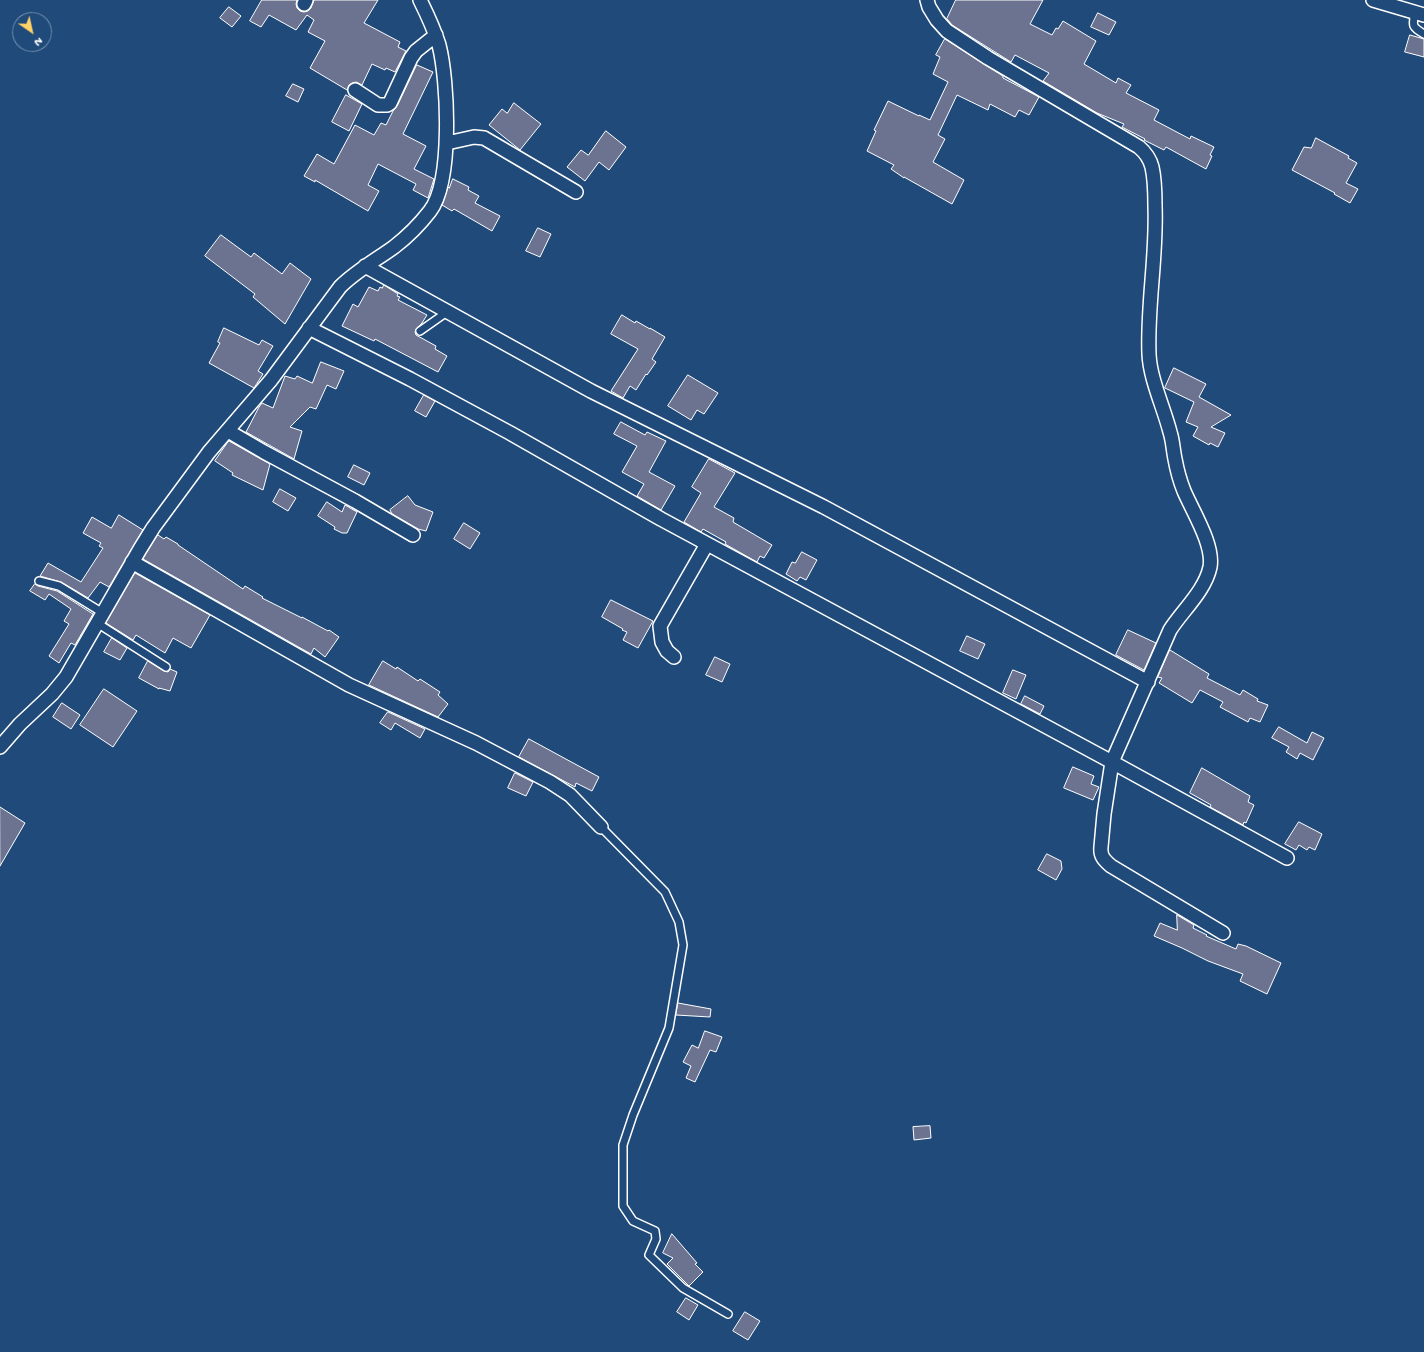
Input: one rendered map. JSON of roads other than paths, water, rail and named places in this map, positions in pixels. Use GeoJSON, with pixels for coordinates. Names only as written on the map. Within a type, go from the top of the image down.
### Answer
{"type":"FeatureCollection","features":[{"type":"Feature","properties":{"kind":"street"},"geometry":{"type":"LineString","coordinates":[[0,747],[20,724],[52,694],[66,677],[153,528],[183,486],[271,380],[340,287],[365,266],[395,246],[416,227],[431,210],[442,180],[447,143],[445,98],[441,56],[436,35],[420,0]]}},
{"type":"Feature","properties":{"kind":"street"},"geometry":{"type":"LineString","coordinates":[[927,0],[929,7],[937,20],[947,31],[988,58],[1140,147],[1148,157],[1152,168],[1156,226],[1149,328],[1149,356],[1152,374],[1172,441],[1179,476],[1211,554],[1210,568],[1189,606],[1176,620],[1170,630],[1112,762],[1104,814],[1101,852],[1104,860],[1110,866],[1224,933]]}},
{"type":"Feature","properties":{"kind":"street"},"geometry":{"type":"LineString","coordinates":[[1373,0],[1420,14]]}},
{"type":"Feature","properties":{"kind":"street"},"geometry":{"type":"LineString","coordinates":[[355,90],[378,105],[387,105],[390,103],[411,58],[423,45],[436,35]]}},
{"type":"Feature","properties":{"kind":"street"},"geometry":{"type":"LineString","coordinates":[[447,143],[474,137],[484,138],[576,192]]}},
{"type":"Feature","properties":{"kind":"street"},"geometry":{"type":"LineString","coordinates":[[365,266],[591,391],[824,507],[1148,682]]}},
{"type":"Feature","properties":{"kind":"street"},"geometry":{"type":"LineString","coordinates":[[309,328],[410,379],[510,433],[611,492],[1287,858]]}},
{"type":"Feature","properties":{"kind":"street"},"geometry":{"type":"LineString","coordinates":[[228,431],[355,501],[413,535]]}},
{"type":"Feature","properties":{"kind":"street"},"geometry":{"type":"LineString","coordinates":[[674,657],[667,651],[662,642],[660,626],[707,544]]}},
{"type":"Feature","properties":{"kind":"street"},"geometry":{"type":"LineString","coordinates":[[132,562],[349,685],[476,743],[550,782],[570,795],[601,827]]}},
{"type":"Feature","properties":{"kind":"lane"},"geometry":{"type":"LineString","coordinates":[[1420,14],[1413,24],[1415,28],[1424,34]]}},
{"type":"Feature","properties":{"kind":"lane"},"geometry":{"type":"LineString","coordinates":[[420,331],[447,312]]}},
{"type":"Feature","properties":{"kind":"lane"},"geometry":{"type":"LineString","coordinates":[[39,581],[59,586],[166,666]]}},
{"type":"Feature","properties":{"kind":"lane"},"geometry":{"type":"LineString","coordinates":[[601,827],[665,892],[679,922],[683,945],[669,1028],[634,1115],[624,1145],[623,1206],[633,1221],[655,1231],[656,1239],[649,1255],[683,1288],[728,1314]]}}]}
